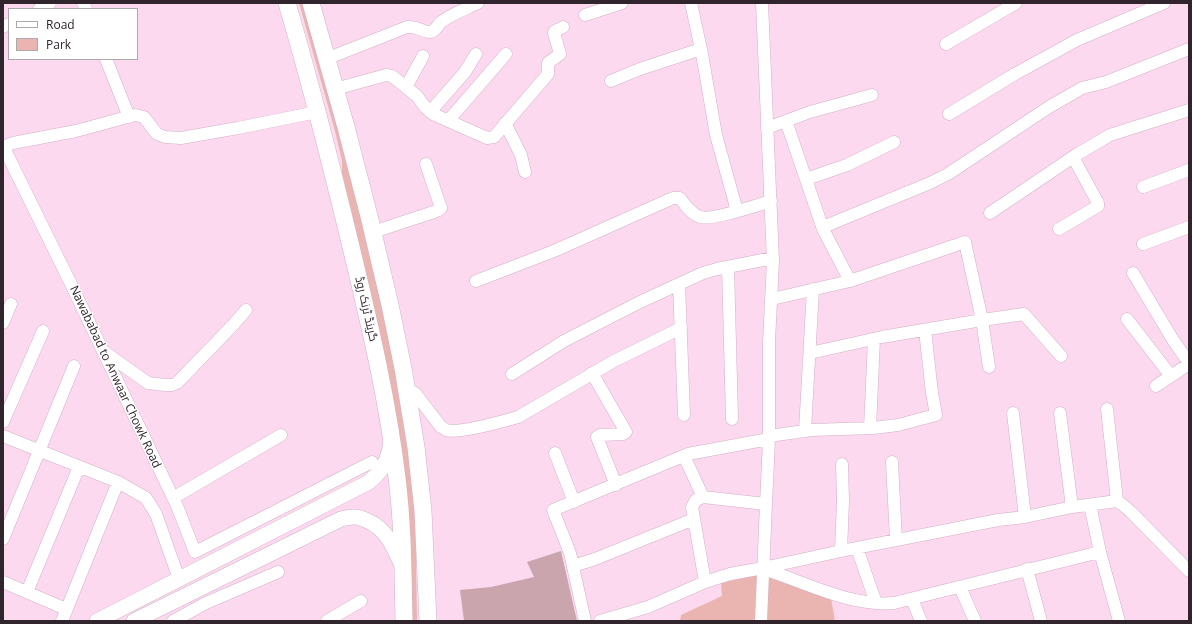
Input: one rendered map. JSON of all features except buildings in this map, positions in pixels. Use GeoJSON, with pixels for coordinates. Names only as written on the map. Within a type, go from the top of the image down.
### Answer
{"type":"FeatureCollection","features":[{"type":"Feature","properties":{"kind":"highway","name":"گرینڈ ٹرنک روڈ"},"geometry":{"type":"LineString","coordinates":[[287,3],[336,185],[368,318],[388,412],[402,532],[404,621]]}},
{"type":"Feature","properties":{"kind":"highway","name":"گرینڈ ٹرنک روڈ"},"geometry":{"type":"LineString","coordinates":[[311,3],[373,232],[404,368],[416,447],[423,511],[428,621]]}},
{"type":"Feature","properties":{"kind":"main road"},"geometry":{"type":"LineString","coordinates":[[97,621],[369,482],[378,474],[387,460],[391,436]]}},
{"type":"Feature","properties":{"kind":"main road"},"geometry":{"type":"LineString","coordinates":[[131,604],[138,619],[351,516],[364,519],[381,528],[393,547],[403,568]]}},
{"type":"Feature","properties":{"kind":"street"},"geometry":{"type":"LineString","coordinates":[[41,8],[50,3]]}},
{"type":"Feature","properties":{"kind":"street"},"geometry":{"type":"LineString","coordinates":[[326,59],[407,27],[414,26],[429,32],[434,30],[441,22],[478,3]]}},
{"type":"Feature","properties":{"kind":"street"},"geometry":{"type":"LineString","coordinates":[[585,15],[622,3]]}},
{"type":"Feature","properties":{"kind":"street"},"geometry":{"type":"LineString","coordinates":[[692,3],[716,135],[737,211]]}},
{"type":"Feature","properties":{"kind":"street"},"geometry":{"type":"LineString","coordinates":[[761,621],[769,437],[769,342],[773,258],[762,3]]}},
{"type":"Feature","properties":{"kind":"street"},"geometry":{"type":"LineString","coordinates":[[946,44],[1016,3]]}},
{"type":"Feature","properties":{"kind":"street"},"geometry":{"type":"LineString","coordinates":[[949,114],[1015,74],[1077,40],[1164,3]]}},
{"type":"Feature","properties":{"kind":"street"},"geometry":{"type":"LineString","coordinates":[[335,89],[386,75],[392,76],[417,96],[430,112],[487,138],[494,136],[548,74],[548,63],[560,54],[554,33],[563,27]]}},
{"type":"Feature","properties":{"kind":"street"},"geometry":{"type":"LineString","coordinates":[[611,81],[640,69],[701,49]]}},
{"type":"Feature","properties":{"kind":"street"},"geometry":{"type":"LineString","coordinates":[[823,227],[930,183],[948,174],[1082,88],[1106,82],[1189,49]]}},
{"type":"Feature","properties":{"kind":"street"},"geometry":{"type":"LineString","coordinates":[[430,112],[465,72],[476,54]]}},
{"type":"Feature","properties":{"kind":"street"},"geometry":{"type":"LineString","coordinates":[[448,121],[506,54]]}},
{"type":"Feature","properties":{"kind":"street"},"geometry":{"type":"LineString","coordinates":[[406,87],[423,56]]}},
{"type":"Feature","properties":{"kind":"street"},"geometry":{"type":"LineString","coordinates":[[106,60],[129,117]]}},
{"type":"Feature","properties":{"kind":"street"},"geometry":{"type":"LineString","coordinates":[[767,128],[810,112],[872,95]]}},
{"type":"Feature","properties":{"kind":"street"},"geometry":{"type":"LineString","coordinates":[[990,213],[1073,157],[1110,135],[1189,110]]}},
{"type":"Feature","properties":{"kind":"street"},"geometry":{"type":"LineString","coordinates":[[3,146],[76,131],[135,115],[144,117],[157,134],[165,137],[181,138],[317,112]]}},
{"type":"Feature","properties":{"kind":"street"},"geometry":{"type":"LineString","coordinates":[[786,121],[823,227],[850,281]]}},
{"type":"Feature","properties":{"kind":"street"},"geometry":{"type":"LineString","coordinates":[[505,123],[521,154],[525,172]]}},
{"type":"Feature","properties":{"kind":"street"},"geometry":{"type":"LineString","coordinates":[[806,178],[847,165],[894,142]]}},
{"type":"Feature","properties":{"kind":"street","name":"Nawababad to Anwaar Chowk Road"},"geometry":{"type":"LineString","coordinates":[[3,146],[71,284],[173,498],[195,552],[372,462]]}},
{"type":"Feature","properties":{"kind":"street"},"geometry":{"type":"LineString","coordinates":[[1059,229],[1098,206],[1098,203],[1073,157]]}},
{"type":"Feature","properties":{"kind":"street"},"geometry":{"type":"LineString","coordinates":[[373,232],[434,212],[441,208],[426,164]]}},
{"type":"Feature","properties":{"kind":"street"},"geometry":{"type":"LineString","coordinates":[[1143,187],[1189,170]]}},
{"type":"Feature","properties":{"kind":"street"},"geometry":{"type":"LineString","coordinates":[[476,281],[554,252],[673,198],[680,198],[692,212],[701,218],[712,218],[770,201]]}},
{"type":"Feature","properties":{"kind":"street"},"geometry":{"type":"LineString","coordinates":[[1143,244],[1189,228]]}},
{"type":"Feature","properties":{"kind":"street"},"geometry":{"type":"LineString","coordinates":[[772,299],[850,281],[965,242],[982,320],[990,367]]}},
{"type":"Feature","properties":{"kind":"street"},"geometry":{"type":"LineString","coordinates":[[512,374],[564,341],[640,302],[703,273],[773,258]]}},
{"type":"Feature","properties":{"kind":"street"},"geometry":{"type":"LineString","coordinates":[[728,267],[732,419]]}},
{"type":"Feature","properties":{"kind":"street"},"geometry":{"type":"LineString","coordinates":[[1133,273],[1189,364],[1156,386]]}},
{"type":"Feature","properties":{"kind":"street"},"geometry":{"type":"LineString","coordinates":[[679,284],[684,415]]}},
{"type":"Feature","properties":{"kind":"street"},"geometry":{"type":"LineString","coordinates":[[805,430],[813,289]]}},
{"type":"Feature","properties":{"kind":"street"},"geometry":{"type":"LineString","coordinates":[[3,323],[11,304]]}},
{"type":"Feature","properties":{"kind":"street"},"geometry":{"type":"LineString","coordinates":[[102,350],[148,383],[172,385],[177,383],[246,310]]}},
{"type":"Feature","properties":{"kind":"street"},"geometry":{"type":"LineString","coordinates":[[810,353],[874,339],[1024,314],[1061,356]]}},
{"type":"Feature","properties":{"kind":"street"},"geometry":{"type":"LineString","coordinates":[[1126,319],[1171,376]]}},
{"type":"Feature","properties":{"kind":"street"},"geometry":{"type":"LineString","coordinates":[[407,389],[415,393],[441,427],[446,430],[460,431],[518,417],[592,373],[681,328]]}},
{"type":"Feature","properties":{"kind":"street"},"geometry":{"type":"LineString","coordinates":[[585,621],[570,553],[553,510],[688,454],[805,430],[870,428],[898,424],[936,415],[925,330]]}},
{"type":"Feature","properties":{"kind":"street"},"geometry":{"type":"LineString","coordinates":[[3,422],[43,331]]}},
{"type":"Feature","properties":{"kind":"street"},"geometry":{"type":"LineString","coordinates":[[870,428],[874,339]]}},
{"type":"Feature","properties":{"kind":"street"},"geometry":{"type":"LineString","coordinates":[[3,539],[74,366]]}},
{"type":"Feature","properties":{"kind":"street"},"geometry":{"type":"LineString","coordinates":[[592,373],[626,432],[623,434],[600,435],[597,437],[616,485]]}},
{"type":"Feature","properties":{"kind":"street"},"geometry":{"type":"LineString","coordinates":[[1107,409],[1117,501]]}},
{"type":"Feature","properties":{"kind":"street"},"geometry":{"type":"LineString","coordinates":[[1013,413],[1025,517]]}},
{"type":"Feature","properties":{"kind":"street"},"geometry":{"type":"LineString","coordinates":[[1060,413],[1072,507]]}},
{"type":"Feature","properties":{"kind":"street"},"geometry":{"type":"LineString","coordinates":[[173,498],[281,435]]}},
{"type":"Feature","properties":{"kind":"street"},"geometry":{"type":"LineString","coordinates":[[3,436],[118,482],[146,498],[156,514],[179,579]]}},
{"type":"Feature","properties":{"kind":"street"},"geometry":{"type":"LineString","coordinates":[[555,453],[574,502]]}},
{"type":"Feature","properties":{"kind":"street"},"geometry":{"type":"LineString","coordinates":[[684,456],[703,497]]}},
{"type":"Feature","properties":{"kind":"street"},"geometry":{"type":"LineString","coordinates":[[892,462],[896,540]]}},
{"type":"Feature","properties":{"kind":"street"},"geometry":{"type":"LineString","coordinates":[[841,551],[843,501],[842,464]]}},
{"type":"Feature","properties":{"kind":"street"},"geometry":{"type":"LineString","coordinates":[[27,592],[79,467]]}},
{"type":"Feature","properties":{"kind":"street"},"geometry":{"type":"LineString","coordinates":[[62,621],[118,482]]}},
{"type":"Feature","properties":{"kind":"street"},"geometry":{"type":"LineString","coordinates":[[705,582],[692,506],[696,500],[703,497],[766,504]]}},
{"type":"Feature","properties":{"kind":"street"},"geometry":{"type":"LineString","coordinates":[[600,621],[648,606],[705,582],[730,574],[998,520],[1025,517],[1072,507],[1117,501],[1124,505],[1189,571]]}},
{"type":"Feature","properties":{"kind":"street"},"geometry":{"type":"LineString","coordinates":[[1090,505],[1100,552],[1119,621]]}},
{"type":"Feature","properties":{"kind":"street"},"geometry":{"type":"LineString","coordinates":[[573,566],[595,559],[694,519]]}},
{"type":"Feature","properties":{"kind":"street"},"geometry":{"type":"LineString","coordinates":[[857,548],[876,603]]}},
{"type":"Feature","properties":{"kind":"street"},"geometry":{"type":"LineString","coordinates":[[763,568],[798,582],[849,598],[881,604],[912,599],[1027,569],[1100,552]]}},
{"type":"Feature","properties":{"kind":"street"},"geometry":{"type":"LineString","coordinates":[[1027,569],[1042,621]]}},
{"type":"Feature","properties":{"kind":"street"},"geometry":{"type":"LineString","coordinates":[[173,621],[206,603],[278,572]]}},
{"type":"Feature","properties":{"kind":"street"},"geometry":{"type":"LineString","coordinates":[[3,582],[66,609]]}},
{"type":"Feature","properties":{"kind":"street"},"geometry":{"type":"LineString","coordinates":[[960,586],[975,621]]}},
{"type":"Feature","properties":{"kind":"street"},"geometry":{"type":"LineString","coordinates":[[912,599],[921,621]]}},
{"type":"Feature","properties":{"kind":"street"},"geometry":{"type":"LineString","coordinates":[[327,621],[362,601]]}},
{"type":"Feature","properties":{"kind":"green space"},"geometry":{"type":"Polygon","coordinates":[[[299,3],[306,3],[351,165],[400,374],[418,518],[416,565],[417,621],[409,621],[409,591],[342,178],[342,161],[299,3]]]}},
{"type":"Feature","properties":{"kind":"green space"},"geometry":{"type":"Polygon","coordinates":[[[762,574],[831,598],[835,621],[680,621],[681,615],[722,596],[721,583],[762,574]]]}}]}
